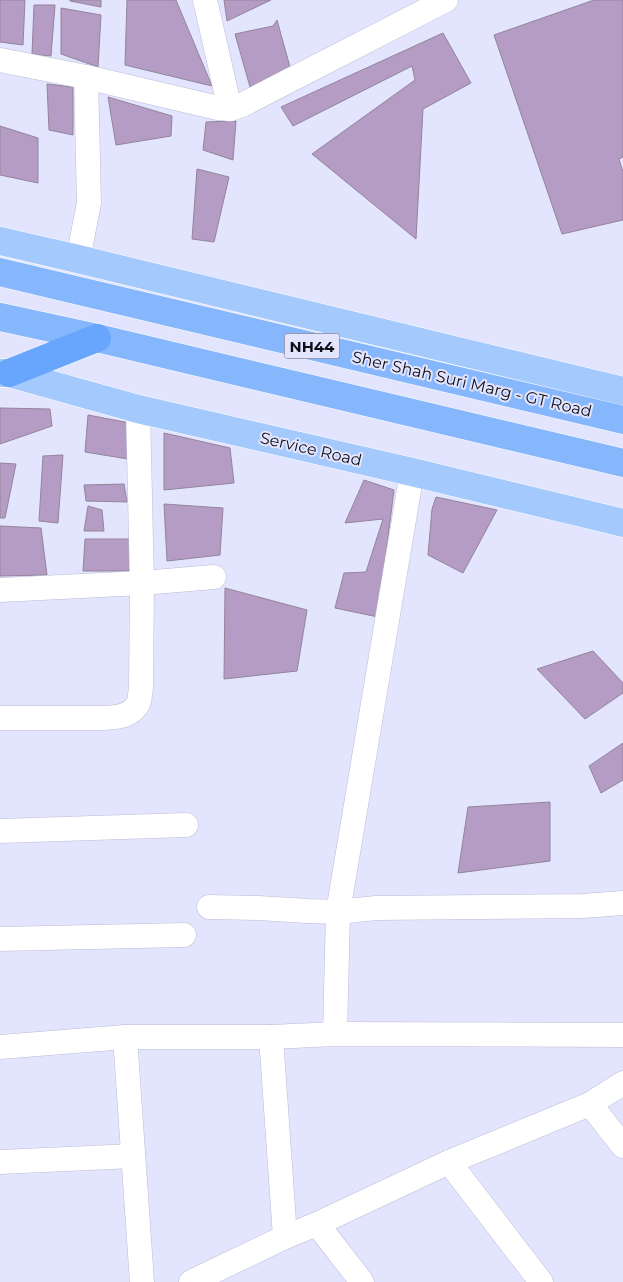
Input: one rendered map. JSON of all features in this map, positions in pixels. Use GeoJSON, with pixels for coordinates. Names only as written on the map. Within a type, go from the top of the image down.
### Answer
{"type":"FeatureCollection","features":[{"type":"Feature","properties":{"kind":"highway","name":"Sher Shah Suri Marg - GT Road"},"geometry":{"type":"LineString","coordinates":[[0,272],[623,420]]}},
{"type":"Feature","properties":{"kind":"highway","name":"NH44"},"geometry":{"type":"LineString","coordinates":[[0,316],[623,463]]}},
{"type":"Feature","properties":{"kind":"highway"},"geometry":{"type":"LineString","coordinates":[[5,373],[96,338]]}},
{"type":"Feature","properties":{"kind":"main road"},"geometry":{"type":"LineString","coordinates":[[0,241],[623,391]]}},
{"type":"Feature","properties":{"kind":"main road","name":"Service Road"},"geometry":{"type":"LineString","coordinates":[[5,373],[138,409],[623,523]]}},
{"type":"Feature","properties":{"kind":"street"},"geometry":{"type":"LineString","coordinates":[[205,0],[230,109]]}},
{"type":"Feature","properties":{"kind":"street"},"geometry":{"type":"LineString","coordinates":[[0,60],[86,77],[218,108],[230,109],[242,105],[446,0]]}},
{"type":"Feature","properties":{"kind":"street"},"geometry":{"type":"LineString","coordinates":[[78,259],[89,203],[86,77]]}},
{"type":"Feature","properties":{"kind":"street"},"geometry":{"type":"LineString","coordinates":[[0,718],[121,717],[130,713],[138,704],[141,688],[142,583],[138,409]]}},
{"type":"Feature","properties":{"kind":"street"},"geometry":{"type":"LineString","coordinates":[[335,1034],[338,912],[412,472]]}},
{"type":"Feature","properties":{"kind":"street"},"geometry":{"type":"LineString","coordinates":[[0,590],[142,583],[214,577]]}},
{"type":"Feature","properties":{"kind":"street"},"geometry":{"type":"LineString","coordinates":[[0,831],[186,825]]}},
{"type":"Feature","properties":{"kind":"street"},"geometry":{"type":"LineString","coordinates":[[209,907],[280,908],[338,912],[376,908],[583,906],[623,903]]}},
{"type":"Feature","properties":{"kind":"street"},"geometry":{"type":"LineString","coordinates":[[0,939],[184,935]]}},
{"type":"Feature","properties":{"kind":"street"},"geometry":{"type":"LineString","coordinates":[[0,1047],[125,1037],[335,1034],[623,1035]]}},
{"type":"Feature","properties":{"kind":"street"},"geometry":{"type":"LineString","coordinates":[[271,1036],[285,1237]]}},
{"type":"Feature","properties":{"kind":"street"},"geometry":{"type":"LineString","coordinates":[[125,1037],[142,1282]]}},
{"type":"Feature","properties":{"kind":"street"},"geometry":{"type":"LineString","coordinates":[[191,1282],[448,1162],[590,1104],[623,1083]]}},
{"type":"Feature","properties":{"kind":"street"},"geometry":{"type":"LineString","coordinates":[[590,1104],[623,1146]]}},
{"type":"Feature","properties":{"kind":"street"},"geometry":{"type":"LineString","coordinates":[[0,1162],[133,1156]]}},
{"type":"Feature","properties":{"kind":"street"},"geometry":{"type":"LineString","coordinates":[[448,1162],[541,1282]]}},
{"type":"Feature","properties":{"kind":"street"},"geometry":{"type":"LineString","coordinates":[[317,1224],[362,1282]]}},
{"type":"Feature","properties":{"kind":"building"},"geometry":{"type":"Polygon","coordinates":[[[0,0],[25,0],[23,45],[0,42],[0,0]]]}},
{"type":"Feature","properties":{"kind":"building"},"geometry":{"type":"Polygon","coordinates":[[[101,0],[101,7],[70,1],[101,0]]]}},
{"type":"Feature","properties":{"kind":"building"},"geometry":{"type":"Polygon","coordinates":[[[127,0],[176,0],[212,86],[125,65],[127,0]]]}},
{"type":"Feature","properties":{"kind":"building"},"geometry":{"type":"Polygon","coordinates":[[[224,0],[271,0],[227,21],[224,0]]]}},
{"type":"Feature","properties":{"kind":"building"},"geometry":{"type":"Polygon","coordinates":[[[594,0],[623,0],[623,157],[619,159],[623,172],[623,220],[562,234],[494,35],[594,0]]]}},
{"type":"Feature","properties":{"kind":"building"},"geometry":{"type":"Polygon","coordinates":[[[34,5],[55,5],[51,56],[32,54],[34,5]]]}},
{"type":"Feature","properties":{"kind":"building"},"geometry":{"type":"Polygon","coordinates":[[[61,8],[101,15],[98,67],[61,54],[61,8]]]}},
{"type":"Feature","properties":{"kind":"building"},"geometry":{"type":"Polygon","coordinates":[[[277,20],[290,67],[250,87],[235,34],[273,26],[277,20]]]}},
{"type":"Feature","properties":{"kind":"building"},"geometry":{"type":"Polygon","coordinates":[[[443,33],[471,83],[423,109],[416,239],[312,154],[415,80],[412,66],[293,126],[281,107],[443,33]]]}},
{"type":"Feature","properties":{"kind":"building"},"geometry":{"type":"Polygon","coordinates":[[[47,84],[73,87],[73,135],[49,130],[47,84]]]}},
{"type":"Feature","properties":{"kind":"building"},"geometry":{"type":"Polygon","coordinates":[[[108,97],[172,116],[171,136],[116,145],[108,97]]]}},
{"type":"Feature","properties":{"kind":"building"},"geometry":{"type":"Polygon","coordinates":[[[236,121],[233,160],[203,150],[206,122],[236,121]]]}},
{"type":"Feature","properties":{"kind":"building"},"geometry":{"type":"Polygon","coordinates":[[[0,126],[38,138],[38,183],[0,175],[0,126]]]}},
{"type":"Feature","properties":{"kind":"building"},"geometry":{"type":"Polygon","coordinates":[[[197,169],[229,177],[214,242],[192,239],[197,169]]]}},
{"type":"Feature","properties":{"kind":"building"},"geometry":{"type":"Polygon","coordinates":[[[0,408],[50,409],[52,426],[0,444],[0,408]]]}},
{"type":"Feature","properties":{"kind":"building"},"geometry":{"type":"Polygon","coordinates":[[[88,415],[130,423],[128,459],[85,452],[88,415]]]}},
{"type":"Feature","properties":{"kind":"building"},"geometry":{"type":"Polygon","coordinates":[[[164,433],[230,448],[234,483],[164,490],[164,433]]]}},
{"type":"Feature","properties":{"kind":"building"},"geometry":{"type":"Polygon","coordinates":[[[63,455],[58,523],[39,521],[43,456],[63,455]]]}},
{"type":"Feature","properties":{"kind":"building"},"geometry":{"type":"Polygon","coordinates":[[[0,463],[16,464],[5,518],[0,518],[0,463]]]}},
{"type":"Feature","properties":{"kind":"building"},"geometry":{"type":"Polygon","coordinates":[[[364,480],[394,490],[378,617],[335,608],[344,573],[366,572],[383,519],[345,523],[364,480]]]}},
{"type":"Feature","properties":{"kind":"building"},"geometry":{"type":"Polygon","coordinates":[[[124,484],[127,502],[86,501],[84,485],[124,484]]]}},
{"type":"Feature","properties":{"kind":"building"},"geometry":{"type":"Polygon","coordinates":[[[436,497],[497,510],[463,573],[428,555],[432,509],[436,497]]]}},
{"type":"Feature","properties":{"kind":"building"},"geometry":{"type":"Polygon","coordinates":[[[164,504],[223,508],[220,555],[167,561],[164,504]]]}},
{"type":"Feature","properties":{"kind":"building"},"geometry":{"type":"Polygon","coordinates":[[[88,506],[102,510],[104,531],[84,531],[88,506]]]}},
{"type":"Feature","properties":{"kind":"building"},"geometry":{"type":"Polygon","coordinates":[[[0,526],[41,528],[47,575],[0,576],[0,526]]]}},
{"type":"Feature","properties":{"kind":"building"},"geometry":{"type":"Polygon","coordinates":[[[85,539],[133,539],[130,571],[83,571],[85,539]]]}},
{"type":"Feature","properties":{"kind":"building"},"geometry":{"type":"Polygon","coordinates":[[[225,588],[307,610],[297,671],[224,679],[225,588]]]}},
{"type":"Feature","properties":{"kind":"building"},"geometry":{"type":"Polygon","coordinates":[[[593,651],[623,683],[623,693],[585,719],[537,669],[593,651]]]}},
{"type":"Feature","properties":{"kind":"building"},"geometry":{"type":"Polygon","coordinates":[[[623,743],[623,780],[601,793],[589,766],[623,743]]]}},
{"type":"Feature","properties":{"kind":"building"},"geometry":{"type":"Polygon","coordinates":[[[550,802],[550,861],[458,873],[468,807],[550,802]]]}}]}
